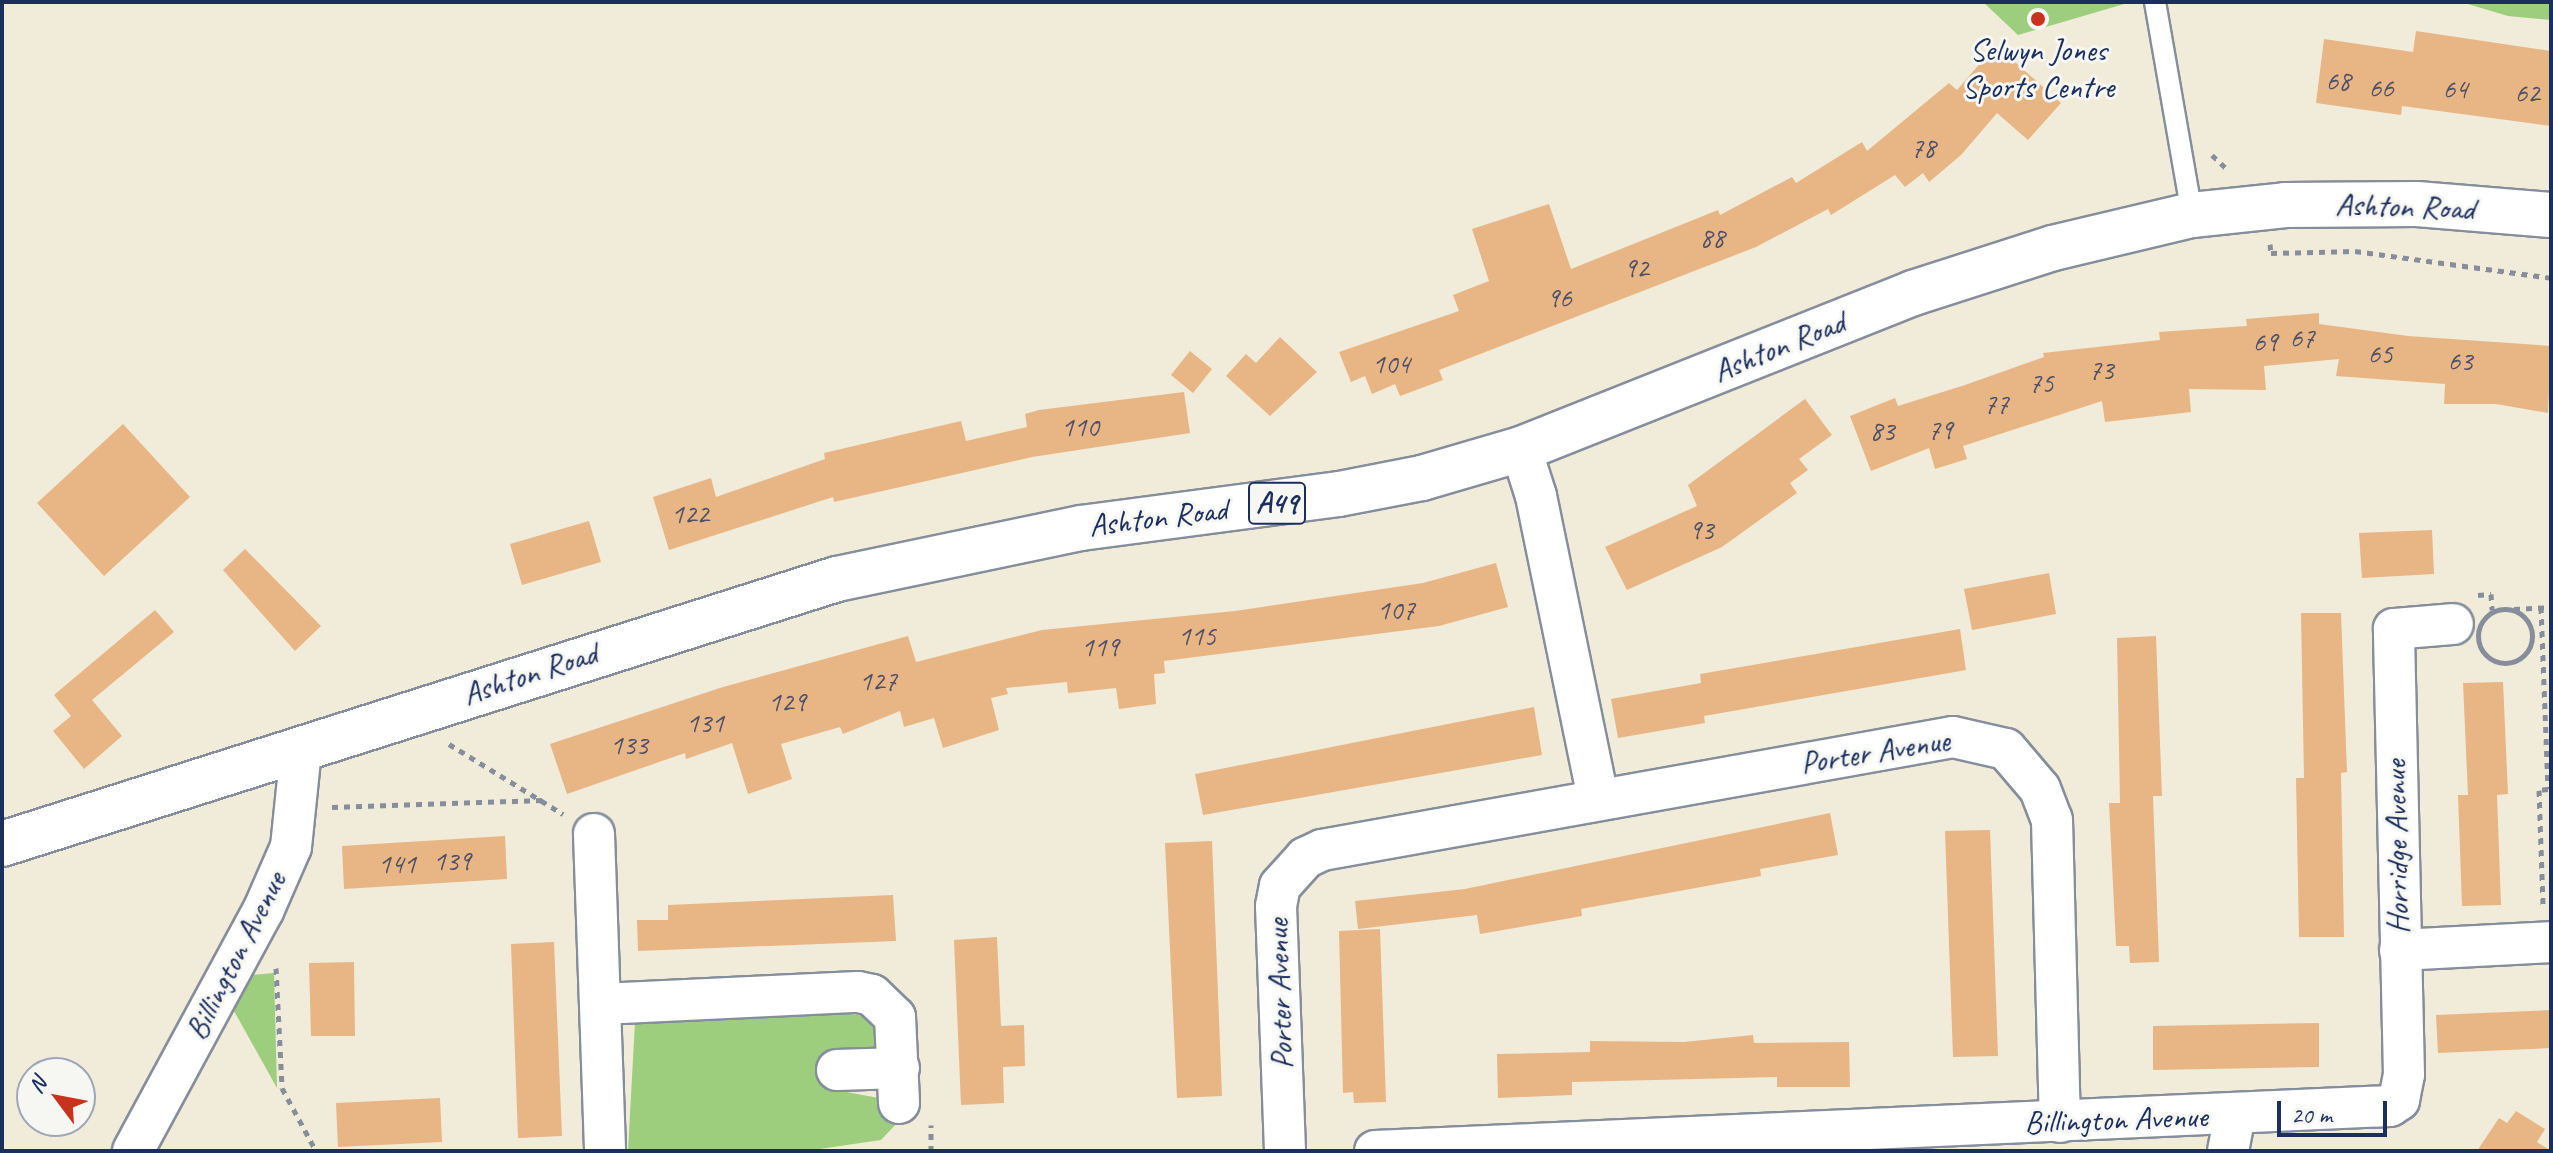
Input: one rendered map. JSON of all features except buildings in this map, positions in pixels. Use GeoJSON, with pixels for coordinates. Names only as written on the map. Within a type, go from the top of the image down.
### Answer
{"type":"FeatureCollection","features":[{"type":"Feature","properties":{"kind":"main road","name":"Ashton Road"},"geometry":{"type":"LineString","coordinates":[[2,844],[837,579],[1081,528],[1339,494],[1422,478],[1521,449],[1956,278],[2192,215],[2285,205],[2373,204],[2551,215]]}},
{"type":"Feature","properties":{"kind":"street"},"geometry":{"type":"LineString","coordinates":[[1521,449],[1536,496],[1598,799]]}},
{"type":"Feature","properties":{"kind":"street","name":"Horridge Avenue"},"geometry":{"type":"LineString","coordinates":[[2376,1110],[2399,1100],[2404,1087],[2394,629],[2453,624]]}},
{"type":"Feature","properties":{"kind":"street","name":"Porter Avenue"},"geometry":{"type":"LineString","coordinates":[[1285,1151],[1276,906],[1290,871],[1322,850],[1953,737],[2006,749],[2040,789],[2052,820],[2060,1122]]}},
{"type":"Feature","properties":{"kind":"street","name":"Billington Avenue"},"geometry":{"type":"LineString","coordinates":[[133,1151],[235,963],[291,847],[298,808],[301,750]]}},
{"type":"Feature","properties":{"kind":"street"},"geometry":{"type":"LineString","coordinates":[[594,834],[605,1151]]}},
{"type":"Feature","properties":{"kind":"street"},"geometry":{"type":"LineString","coordinates":[[2400,950],[2548,942]]}},
{"type":"Feature","properties":{"kind":"street"},"geometry":{"type":"LineString","coordinates":[[601,1004],[858,992],[884,1003],[895,1017],[899,1086],[837,1070]]}},
{"type":"Feature","properties":{"kind":"street","name":"Billington Avenue"},"geometry":{"type":"LineString","coordinates":[[1375,1151],[2060,1122],[2231,1133],[2376,1110]]}},
{"type":"Feature","properties":{"kind":"lane"},"geometry":{"type":"LineString","coordinates":[[2155,2],[2192,215]]}},
{"type":"Feature","properties":{"kind":"path"},"geometry":{"type":"LineString","coordinates":[[2271,253],[2355,251],[2551,278]]}},
{"type":"Feature","properties":{"kind":"path"},"geometry":{"type":"LineString","coordinates":[[2541,607],[2549,751],[2548,789],[2539,790],[2548,942]]}},
{"type":"Feature","properties":{"kind":"path"},"geometry":{"type":"LineString","coordinates":[[2509,610],[2525,618],[2532,635],[2527,652],[2504,663],[2482,650],[2478,634],[2492,610],[2551,607]]}},
{"type":"Feature","properties":{"kind":"path"},"geometry":{"type":"LineString","coordinates":[[441,740],[594,834]]}},
{"type":"Feature","properties":{"kind":"path"},"geometry":{"type":"LineString","coordinates":[[298,808],[543,800]]}},
{"type":"Feature","properties":{"kind":"path"},"geometry":{"type":"LineString","coordinates":[[235,963],[279,968],[282,1088],[316,1151]]}},
{"type":"Feature","properties":{"kind":"green space","name":"Selwyn Jones Sports Centre"},"geometry":{"type":"Polygon","coordinates":[[[1983,2],[2131,2],[2018,35],[1983,2]]]}},
{"type":"Feature","properties":{"kind":"green space"},"geometry":{"type":"Polygon","coordinates":[[[2461,2],[2551,2],[2551,20],[2508,16],[2461,2]]]}},
{"type":"Feature","properties":{"kind":"green space"},"geometry":{"type":"Polygon","coordinates":[[[274,973],[277,1088],[229,1002],[250,975],[274,973]]]}},
{"type":"Feature","properties":{"kind":"green space"},"geometry":{"type":"Polygon","coordinates":[[[846,1013],[875,1018],[883,1051],[835,1062],[836,1090],[884,1099],[897,1123],[881,1140],[806,1151],[628,1151],[635,1022],[846,1013]]]}},
{"type":"Feature","properties":{"kind":"place","name":"Selwyn Jones Sports Centre"},"geometry":{"type":"Point","coordinates":[2038,19]}}]}
